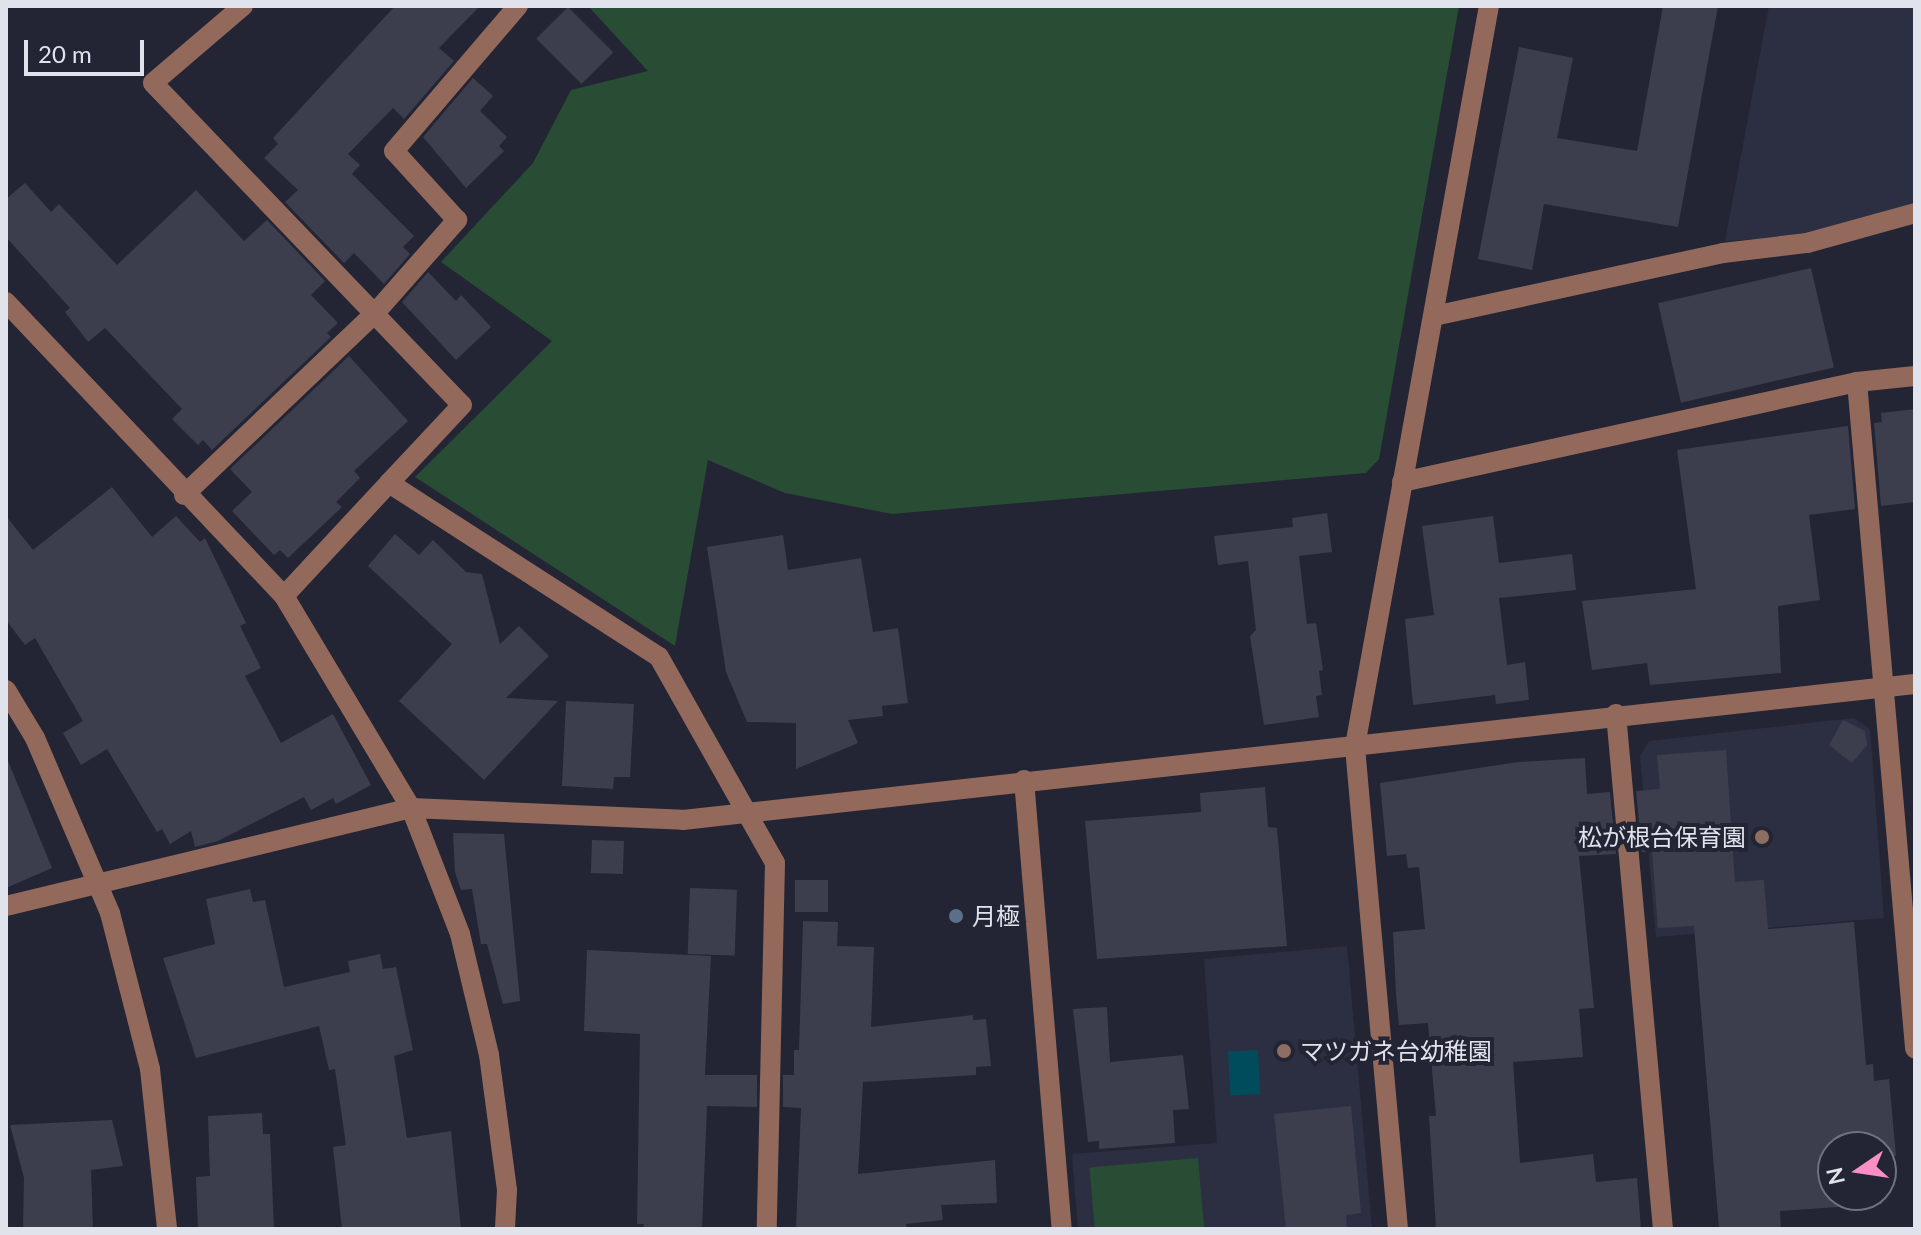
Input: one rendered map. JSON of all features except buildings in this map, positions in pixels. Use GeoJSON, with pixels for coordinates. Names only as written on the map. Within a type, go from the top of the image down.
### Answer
{"type":"FeatureCollection","features":[{"type":"Feature","properties":{"kind":"street"},"geometry":{"type":"LineString","coordinates":[[243,6],[153,83],[462,405],[284,596]]}},
{"type":"Feature","properties":{"kind":"street"},"geometry":{"type":"LineString","coordinates":[[184,495],[376,312],[457,220],[394,151],[518,6]]}},
{"type":"Feature","properties":{"kind":"street"},"geometry":{"type":"LineString","coordinates":[[1398,1229],[1355,746],[1489,6]]}},
{"type":"Feature","properties":{"kind":"street"},"geometry":{"type":"LineString","coordinates":[[1434,316],[1723,253],[1807,243],[1915,213]]}},
{"type":"Feature","properties":{"kind":"street"},"geometry":{"type":"LineString","coordinates":[[6,302],[184,495],[284,596],[411,808],[460,934],[489,1055],[507,1190],[505,1229]]}},
{"type":"Feature","properties":{"kind":"street"},"geometry":{"type":"LineString","coordinates":[[1402,482],[1857,382],[1915,376]]}},
{"type":"Feature","properties":{"kind":"street"},"geometry":{"type":"LineString","coordinates":[[1857,382],[1915,1048]]}},
{"type":"Feature","properties":{"kind":"street"},"geometry":{"type":"LineString","coordinates":[[389,483],[659,657],[775,863],[767,1229]]}},
{"type":"Feature","properties":{"kind":"street"},"geometry":{"type":"LineString","coordinates":[[6,906],[411,808],[683,820],[1616,714],[1915,684]]}},
{"type":"Feature","properties":{"kind":"street"},"geometry":{"type":"LineString","coordinates":[[6,690],[35,738],[100,884],[150,1069],[167,1229]]}},
{"type":"Feature","properties":{"kind":"street"},"geometry":{"type":"LineString","coordinates":[[1616,714],[1663,1229]]}},
{"type":"Feature","properties":{"kind":"street"},"geometry":{"type":"LineString","coordinates":[[1024,780],[1062,1229]]}},
{"type":"Feature","properties":{"kind":"shaded area"},"geometry":{"type":"Polygon","coordinates":[[[1769,6],[1915,6],[1915,205],[1807,236],[1725,241],[1769,6]]]}},
{"type":"Feature","properties":{"kind":"shaded area","name":"松が根台保育園"},"geometry":{"type":"Polygon","coordinates":[[[1854,718],[1870,729],[1884,918],[1656,937],[1640,756],[1649,741],[1854,718]]]}},
{"type":"Feature","properties":{"kind":"shaded area","name":"マツガネ台幼稚園"},"geometry":{"type":"Polygon","coordinates":[[[1347,946],[1372,1229],[1078,1229],[1072,1154],[1217,1143],[1204,959],[1347,946]]]}},
{"type":"Feature","properties":{"kind":"shaded area"},"geometry":{"type":"Polygon","coordinates":[[[1258,1050],[1260,1094],[1230,1096],[1228,1052],[1258,1050]]]}},
{"type":"Feature","properties":{"kind":"green space"},"geometry":{"type":"Polygon","coordinates":[[[588,6],[1459,6],[1379,459],[1366,473],[892,514],[785,493],[708,460],[675,646],[415,477],[552,341],[441,262],[533,163],[571,90],[648,71],[588,6]]]}},
{"type":"Feature","properties":{"kind":"green space"},"geometry":{"type":"Polygon","coordinates":[[[1198,1158],[1204,1229],[1095,1229],[1089,1167],[1198,1158]]]}},
{"type":"Feature","properties":{"kind":"place","name":"松が根台保育園"},"geometry":{"type":"Point","coordinates":[1762,837]}},
{"type":"Feature","properties":{"kind":"place","name":"月極"},"geometry":{"type":"Point","coordinates":[956,916]}},
{"type":"Feature","properties":{"kind":"place","name":"マツガネ台幼稚園"},"geometry":{"type":"Point","coordinates":[1284,1051]}}]}
